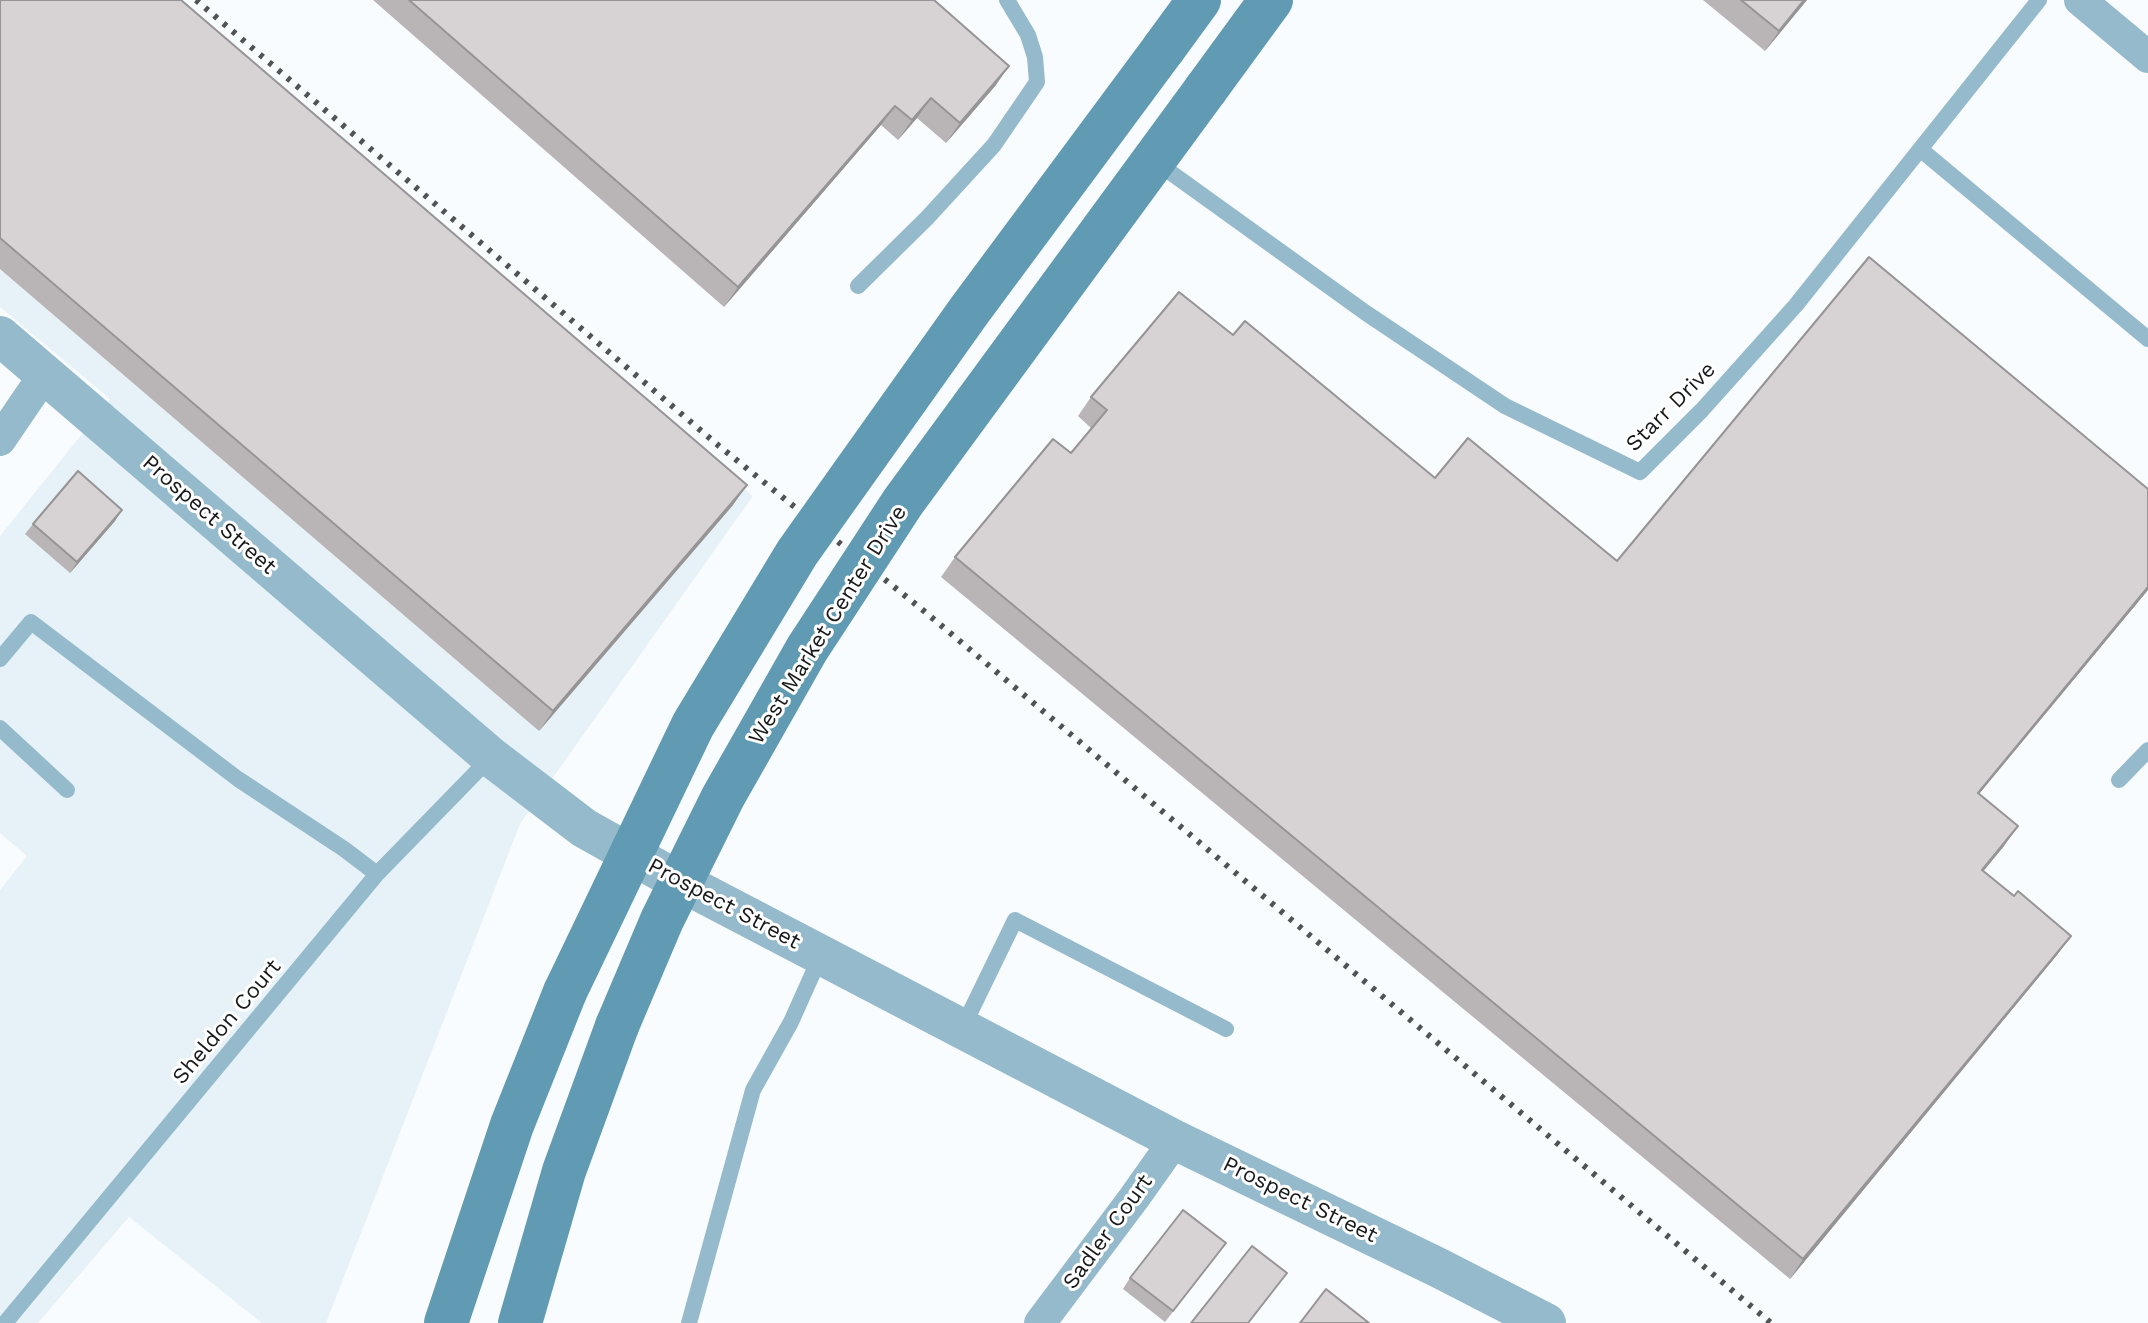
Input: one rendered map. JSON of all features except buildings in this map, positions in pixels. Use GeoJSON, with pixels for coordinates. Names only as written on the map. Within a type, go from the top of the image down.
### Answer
{"type":"FeatureCollection","features":[{"type":"Feature","properties":{"kind":"main road"},"geometry":{"type":"LineString","coordinates":[[446,1323],[512,1125],[565,992],[693,725],[797,553],[969,311],[1199,0]]}},
{"type":"Feature","properties":{"kind":"main road","name":"West Market Center Drive"},"geometry":{"type":"LineString","coordinates":[[520,1323],[564,1171],[617,1026],[662,920],[723,797],[807,649],[903,502],[1271,0]]}},
{"type":"Feature","properties":{"kind":"street"},"geometry":{"type":"LineString","coordinates":[[2080,0],[2148,57]]}},
{"type":"Feature","properties":{"kind":"street","name":"Prospect Street"},"geometry":{"type":"LineString","coordinates":[[0,336],[491,757],[584,828],[1175,1140],[1546,1323]]}},
{"type":"Feature","properties":{"kind":"street"},"geometry":{"type":"LineString","coordinates":[[0,440],[45,374]]}},
{"type":"Feature","properties":{"kind":"street","name":"Sadler Court"},"geometry":{"type":"LineString","coordinates":[[1040,1323],[1175,1140]]}},
{"type":"Feature","properties":{"kind":"lane"},"geometry":{"type":"LineString","coordinates":[[858,286],[927,218],[994,145],[1037,82],[1035,57],[1028,35],[1007,0]]}},
{"type":"Feature","properties":{"kind":"lane","name":"Starr Drive"},"geometry":{"type":"LineString","coordinates":[[1154,160],[1366,313],[1505,406],[1640,472],[1702,410],[1796,305],[2039,0]]}},
{"type":"Feature","properties":{"kind":"lane"},"geometry":{"type":"LineString","coordinates":[[1920,149],[2148,339]]}},
{"type":"Feature","properties":{"kind":"lane"},"geometry":{"type":"LineString","coordinates":[[0,659],[31,622],[238,779],[377,874]]}},
{"type":"Feature","properties":{"kind":"lane"},"geometry":{"type":"LineString","coordinates":[[0,728],[67,790]]}},
{"type":"Feature","properties":{"kind":"lane"},"geometry":{"type":"LineString","coordinates":[[2119,780],[2148,750]]}},
{"type":"Feature","properties":{"kind":"lane","name":"Sheldon Court"},"geometry":{"type":"LineString","coordinates":[[5,1323],[377,874],[491,757]]}},
{"type":"Feature","properties":{"kind":"lane"},"geometry":{"type":"LineString","coordinates":[[962,1029],[1015,920],[1226,1029]]}},
{"type":"Feature","properties":{"kind":"lane"},"geometry":{"type":"LineString","coordinates":[[689,1323],[753,1090],[791,1022],[821,955]]}},
{"type":"Feature","properties":{"kind":"shaded area"},"geometry":{"type":"Polygon","coordinates":[[[0,0],[176,0],[753,496],[520,824],[326,1323],[262,1323],[129,1217],[38,1323],[0,1323],[0,890],[27,856],[0,833],[0,536],[110,399],[0,307],[0,0]]]}},
{"type":"Feature","properties":{"kind":"railway"},"geometry":{"type":"LineString","coordinates":[[196,0],[719,446],[924,611],[1771,1323]]}}]}
